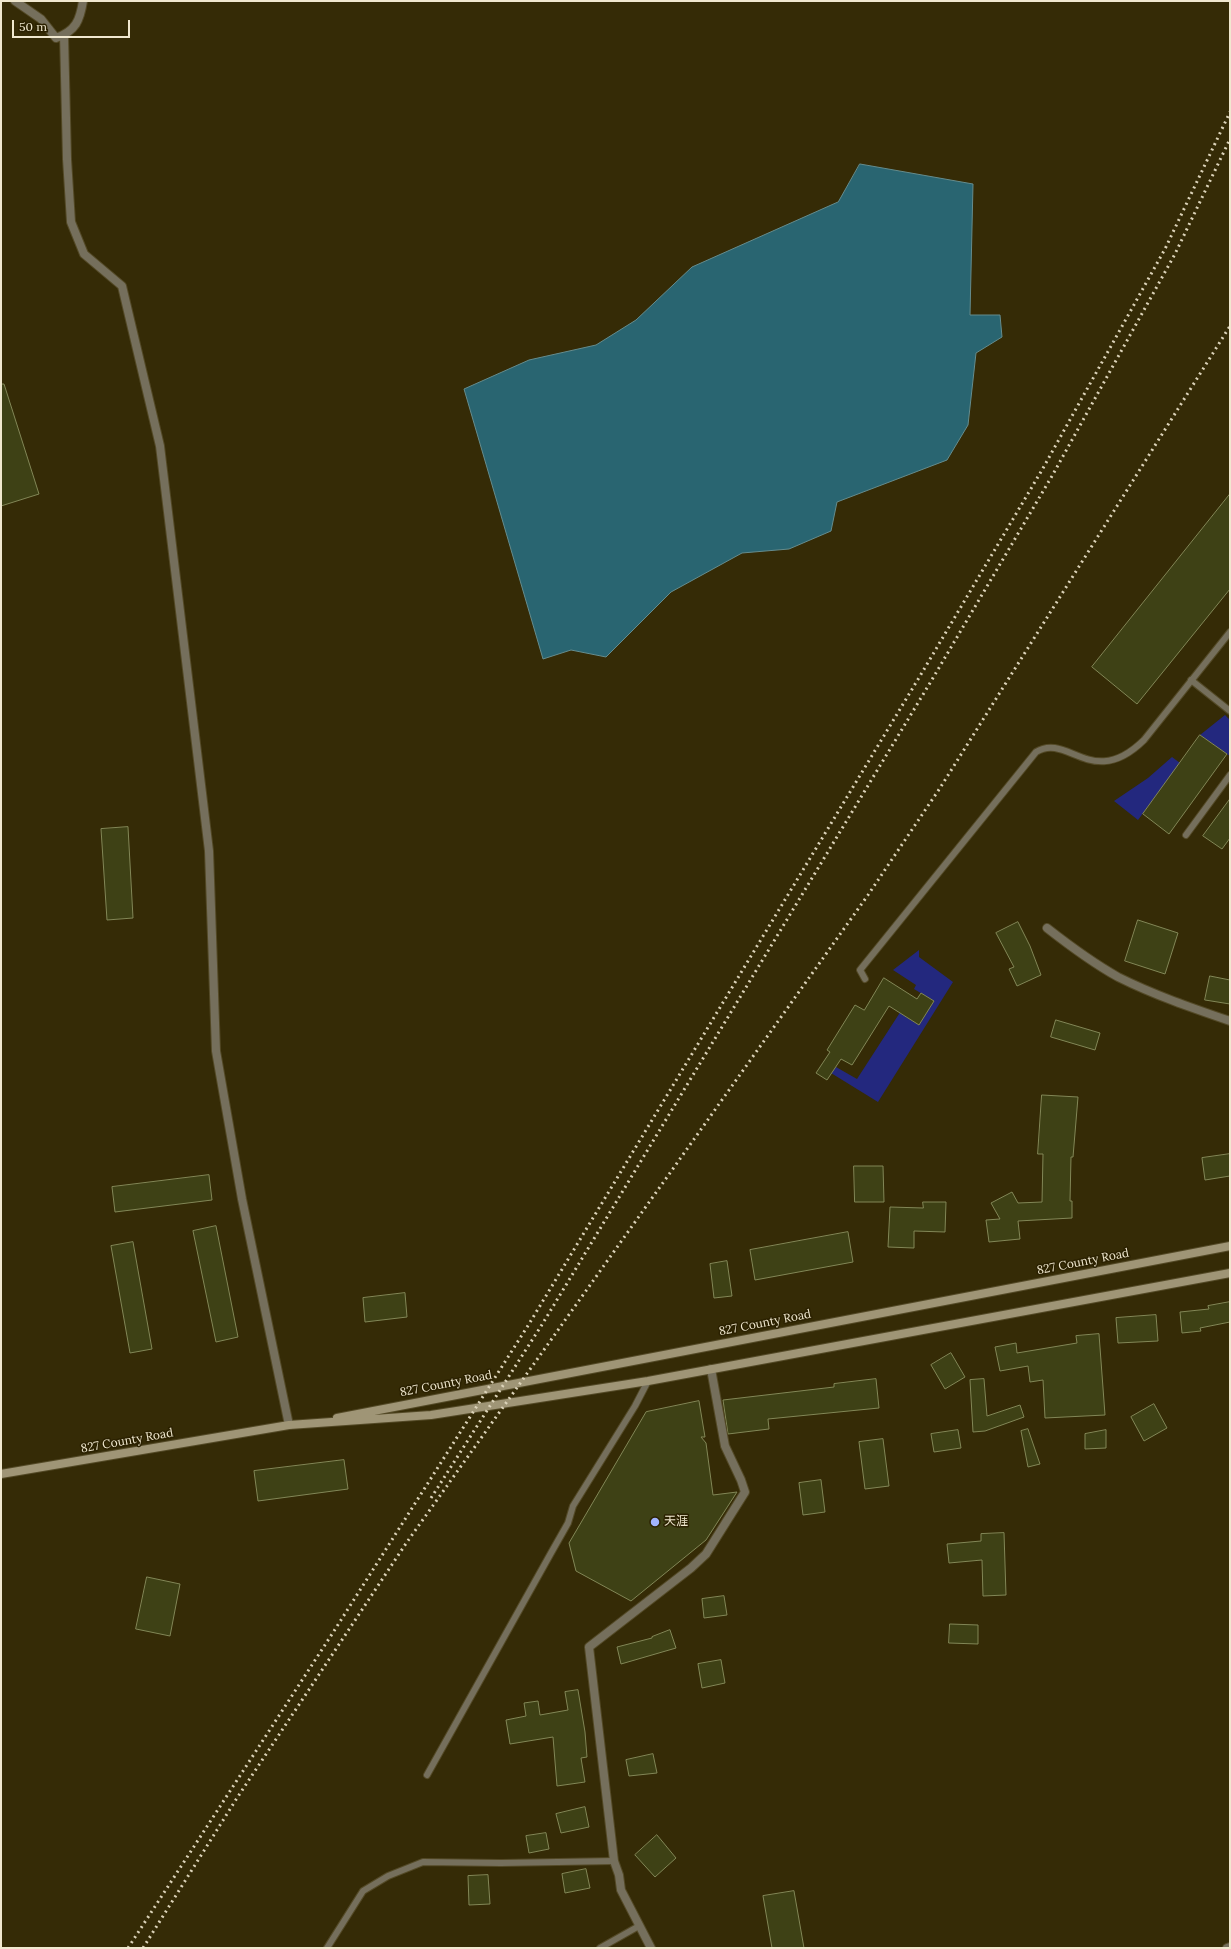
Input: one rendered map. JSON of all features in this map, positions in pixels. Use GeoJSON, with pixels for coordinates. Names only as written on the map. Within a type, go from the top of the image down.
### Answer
{"type":"FeatureCollection","features":[{"type":"Feature","properties":{"kind":"main road","name":"827 County Road"},"geometry":{"type":"LineString","coordinates":[[304,1424],[1230,1246]]}},
{"type":"Feature","properties":{"kind":"main road","name":"827 County Road"},"geometry":{"type":"LineString","coordinates":[[1,1474],[289,1425],[431,1415],[648,1381],[1230,1273]]}},
{"type":"Feature","properties":{"kind":"street"},"geometry":{"type":"LineString","coordinates":[[15,1],[41,19],[56,38],[73,29],[81,14],[83,1]]}},
{"type":"Feature","properties":{"kind":"street"},"geometry":{"type":"LineString","coordinates":[[64,35],[67,159],[71,222],[84,254],[122,286],[160,446],[209,851],[216,1051],[242,1198],[289,1425]]}},
{"type":"Feature","properties":{"kind":"street"},"geometry":{"type":"LineString","coordinates":[[1047,928],[1082,954],[1118,976],[1170,1000],[1230,1021]]}},
{"type":"Feature","properties":{"kind":"street"},"geometry":{"type":"LineString","coordinates":[[652,1948],[621,1890],[619,1875],[614,1861],[589,1647],[691,1568],[706,1554],[745,1492],[725,1446],[711,1369]]}},
{"type":"Feature","properties":{"kind":"lane"},"geometry":{"type":"LineString","coordinates":[[866,979],[860,970],[1036,752],[1042,748],[1052,747],[1098,762],[1115,760],[1132,752],[1144,740],[1230,632]]}},
{"type":"Feature","properties":{"kind":"lane"},"geometry":{"type":"LineString","coordinates":[[1191,680],[1230,711]]}},
{"type":"Feature","properties":{"kind":"lane"},"geometry":{"type":"LineString","coordinates":[[1186,835],[1230,775]]}},
{"type":"Feature","properties":{"kind":"lane"},"geometry":{"type":"LineString","coordinates":[[427,1775],[564,1529],[573,1506],[635,1406],[648,1381]]}},
{"type":"Feature","properties":{"kind":"lane"},"geometry":{"type":"LineString","coordinates":[[327,1948],[364,1891],[388,1876],[423,1862],[501,1863],[614,1861]]}},
{"type":"Feature","properties":{"kind":"lane"},"geometry":{"type":"LineString","coordinates":[[600,1948],[639,1926]]}},
{"type":"Feature","properties":{"kind":"shaded area"},"geometry":{"type":"Polygon","coordinates":[[[1225,715],[1230,720],[1230,756],[1200,735],[1225,715]]]}},
{"type":"Feature","properties":{"kind":"shaded area"},"geometry":{"type":"Polygon","coordinates":[[[1172,757],[1180,763],[1138,820],[1114,801],[1148,778],[1172,757]]]}},
{"type":"Feature","properties":{"kind":"shaded area"},"geometry":{"type":"Polygon","coordinates":[[[919,950],[919,957],[953,982],[878,1102],[831,1073],[836,1067],[857,1079],[910,997],[916,1001],[906,1017],[919,1025],[934,1001],[914,989],[916,985],[893,970],[919,950]]]}},
{"type":"Feature","properties":{"kind":"water"},"geometry":{"type":"Polygon","coordinates":[[[860,164],[973,184],[970,315],[1000,315],[1002,337],[976,353],[968,425],[947,460],[837,502],[831,531],[789,549],[742,553],[671,592],[606,657],[571,650],[543,659],[464,389],[529,360],[596,345],[636,320],[692,267],[838,202],[860,164]]]}},
{"type":"Feature","properties":{"kind":"building"},"geometry":{"type":"Polygon","coordinates":[[[1,384],[4,384],[39,494],[1,506],[1,384]]]}},
{"type":"Feature","properties":{"kind":"building"},"geometry":{"type":"Polygon","coordinates":[[[1230,494],[1230,589],[1137,704],[1092,667],[1230,494]]]}},
{"type":"Feature","properties":{"kind":"building"},"geometry":{"type":"Polygon","coordinates":[[[1200,735],[1227,754],[1169,834],[1143,814],[1200,735]]]}},
{"type":"Feature","properties":{"kind":"building"},"geometry":{"type":"Polygon","coordinates":[[[1230,799],[1230,838],[1222,849],[1203,836],[1230,799]]]}},
{"type":"Feature","properties":{"kind":"building"},"geometry":{"type":"Polygon","coordinates":[[[128,827],[133,918],[107,920],[101,829],[128,827]]]}},
{"type":"Feature","properties":{"kind":"building"},"geometry":{"type":"Polygon","coordinates":[[[1138,920],[1178,933],[1165,974],[1125,961],[1138,920]]]}},
{"type":"Feature","properties":{"kind":"building"},"geometry":{"type":"Polygon","coordinates":[[[1018,922],[1030,946],[1041,975],[1017,986],[1009,969],[1014,967],[996,933],[1018,922]]]}},
{"type":"Feature","properties":{"kind":"building"},"geometry":{"type":"Polygon","coordinates":[[[1210,976],[1230,980],[1230,1004],[1205,1000],[1210,976]]]}},
{"type":"Feature","properties":{"kind":"building"},"geometry":{"type":"Polygon","coordinates":[[[884,978],[917,999],[921,993],[934,1001],[919,1025],[889,1006],[852,1065],[841,1059],[827,1080],[816,1073],[830,1052],[827,1050],[855,1005],[864,1010],[884,978]]]}},
{"type":"Feature","properties":{"kind":"building"},"geometry":{"type":"Polygon","coordinates":[[[1056,1020],[1100,1033],[1095,1050],[1051,1037],[1056,1020]]]}},
{"type":"Feature","properties":{"kind":"building"},"geometry":{"type":"Polygon","coordinates":[[[1042,1095],[1078,1097],[1073,1157],[1071,1157],[1070,1201],[1072,1201],[1072,1218],[1018,1221],[1020,1239],[989,1242],[986,1220],[1000,1219],[991,1203],[1012,1192],[1018,1203],[1042,1202],[1043,1154],[1038,1154],[1042,1095]]]}},
{"type":"Feature","properties":{"kind":"building"},"geometry":{"type":"Polygon","coordinates":[[[1230,1154],[1230,1176],[1205,1180],[1202,1158],[1230,1154]]]}},
{"type":"Feature","properties":{"kind":"building"},"geometry":{"type":"Polygon","coordinates":[[[854,1166],[883,1166],[884,1202],[855,1202],[854,1166]]]}},
{"type":"Feature","properties":{"kind":"building"},"geometry":{"type":"Polygon","coordinates":[[[209,1175],[212,1200],[115,1212],[112,1187],[209,1175]]]}},
{"type":"Feature","properties":{"kind":"building"},"geometry":{"type":"Polygon","coordinates":[[[923,1202],[946,1202],[945,1232],[914,1231],[914,1248],[888,1247],[890,1207],[923,1208],[923,1202]]]}},
{"type":"Feature","properties":{"kind":"building"},"geometry":{"type":"Polygon","coordinates":[[[216,1226],[238,1337],[216,1342],[193,1231],[216,1226]]]}},
{"type":"Feature","properties":{"kind":"building"},"geometry":{"type":"Polygon","coordinates":[[[848,1232],[853,1262],[755,1280],[750,1250],[848,1232]]]}},
{"type":"Feature","properties":{"kind":"building"},"geometry":{"type":"Polygon","coordinates":[[[133,1242],[152,1349],[130,1353],[111,1246],[133,1242]]]}},
{"type":"Feature","properties":{"kind":"building"},"geometry":{"type":"Polygon","coordinates":[[[727,1261],[732,1296],[714,1298],[710,1264],[727,1261]]]}},
{"type":"Feature","properties":{"kind":"building"},"geometry":{"type":"Polygon","coordinates":[[[405,1293],[407,1317],[365,1322],[363,1298],[405,1293]]]}},
{"type":"Feature","properties":{"kind":"building"},"geometry":{"type":"Polygon","coordinates":[[[1230,1302],[1230,1322],[1200,1328],[1201,1331],[1182,1333],[1180,1312],[1209,1309],[1208,1306],[1230,1302]]]}},
{"type":"Feature","properties":{"kind":"building"},"geometry":{"type":"Polygon","coordinates":[[[1156,1315],[1158,1341],[1118,1343],[1116,1318],[1156,1315]]]}},
{"type":"Feature","properties":{"kind":"building"},"geometry":{"type":"Polygon","coordinates":[[[1099,1334],[1105,1415],[1045,1418],[1043,1380],[1030,1382],[1028,1366],[1000,1371],[995,1347],[1016,1343],[1017,1353],[1077,1343],[1076,1336],[1099,1334]]]}},
{"type":"Feature","properties":{"kind":"building"},"geometry":{"type":"Polygon","coordinates":[[[951,1353],[965,1377],[945,1389],[931,1365],[951,1353]]]}},
{"type":"Feature","properties":{"kind":"building"},"geometry":{"type":"Polygon","coordinates":[[[876,1379],[879,1408],[768,1419],[769,1429],[728,1434],[723,1400],[834,1387],[834,1384],[876,1379]]]}},
{"type":"Feature","properties":{"kind":"building"},"geometry":{"type":"Polygon","coordinates":[[[984,1379],[987,1416],[1020,1405],[1024,1417],[985,1431],[973,1432],[970,1380],[984,1379]]]}},
{"type":"Feature","properties":{"kind":"building"},"geometry":{"type":"Polygon","coordinates":[[[699,1401],[705,1437],[701,1437],[706,1443],[713,1495],[737,1492],[706,1540],[631,1601],[576,1571],[569,1543],[646,1412],[699,1401]]]}},
{"type":"Feature","properties":{"kind":"building"},"geometry":{"type":"Polygon","coordinates":[[[1154,1404],[1167,1428],[1144,1441],[1131,1417],[1154,1404]]]}},
{"type":"Feature","properties":{"kind":"building"},"geometry":{"type":"Polygon","coordinates":[[[1028,1429],[1040,1464],[1028,1467],[1021,1431],[1028,1429]]]}},
{"type":"Feature","properties":{"kind":"building"},"geometry":{"type":"Polygon","coordinates":[[[958,1430],[961,1448],[934,1452],[931,1434],[958,1430]]]}},
{"type":"Feature","properties":{"kind":"building"},"geometry":{"type":"Polygon","coordinates":[[[1106,1430],[1106,1448],[1085,1449],[1085,1434],[1106,1430]]]}},
{"type":"Feature","properties":{"kind":"building"},"geometry":{"type":"Polygon","coordinates":[[[883,1439],[889,1486],[865,1489],[859,1442],[883,1439]]]}},
{"type":"Feature","properties":{"kind":"building"},"geometry":{"type":"Polygon","coordinates":[[[344,1460],[348,1489],[258,1501],[254,1471],[344,1460]]]}},
{"type":"Feature","properties":{"kind":"building"},"geometry":{"type":"Polygon","coordinates":[[[821,1480],[825,1512],[803,1515],[799,1483],[821,1480]]]}},
{"type":"Feature","properties":{"kind":"building"},"geometry":{"type":"Polygon","coordinates":[[[1004,1533],[1006,1595],[983,1596],[982,1560],[949,1563],[947,1544],[981,1541],[981,1534],[1004,1533]]]}},
{"type":"Feature","properties":{"kind":"building"},"geometry":{"type":"Polygon","coordinates":[[[147,1577],[180,1584],[170,1636],[136,1629],[147,1577]]]}},
{"type":"Feature","properties":{"kind":"building"},"geometry":{"type":"Polygon","coordinates":[[[724,1596],[727,1615],[704,1618],[702,1599],[724,1596]]]}},
{"type":"Feature","properties":{"kind":"building"},"geometry":{"type":"Polygon","coordinates":[[[950,1624],[978,1625],[978,1644],[949,1643],[950,1624]]]}},
{"type":"Feature","properties":{"kind":"building"},"geometry":{"type":"Polygon","coordinates":[[[670,1630],[676,1648],[621,1664],[617,1647],[652,1638],[670,1630]]]}},
{"type":"Feature","properties":{"kind":"building"},"geometry":{"type":"Polygon","coordinates":[[[721,1660],[725,1683],[702,1688],[698,1664],[721,1660]]]}},
{"type":"Feature","properties":{"kind":"building"},"geometry":{"type":"Polygon","coordinates":[[[578,1690],[585,1732],[587,1757],[581,1758],[585,1782],[557,1786],[553,1737],[510,1744],[506,1720],[526,1716],[524,1703],[538,1701],[540,1715],[568,1710],[565,1692],[578,1690]]]}},
{"type":"Feature","properties":{"kind":"building"},"geometry":{"type":"Polygon","coordinates":[[[653,1754],[657,1773],[629,1776],[626,1760],[653,1754]]]}},
{"type":"Feature","properties":{"kind":"building"},"geometry":{"type":"Polygon","coordinates":[[[585,1807],[589,1827],[561,1833],[556,1814],[585,1807]]]}},
{"type":"Feature","properties":{"kind":"building"},"geometry":{"type":"Polygon","coordinates":[[[546,1833],[549,1849],[529,1853],[526,1836],[546,1833]]]}},
{"type":"Feature","properties":{"kind":"building"},"geometry":{"type":"Polygon","coordinates":[[[657,1835],[676,1858],[655,1877],[635,1855],[657,1835]]]}},
{"type":"Feature","properties":{"kind":"building"},"geometry":{"type":"Polygon","coordinates":[[[586,1869],[590,1888],[565,1893],[562,1874],[586,1869]]]}},
{"type":"Feature","properties":{"kind":"building"},"geometry":{"type":"Polygon","coordinates":[[[488,1875],[490,1904],[469,1905],[468,1876],[488,1875]]]}},
{"type":"Feature","properties":{"kind":"building"},"geometry":{"type":"Polygon","coordinates":[[[794,1891],[804,1948],[772,1948],[763,1896],[794,1891]]]}},
{"type":"Feature","properties":{"kind":"railway"},"geometry":{"type":"LineString","coordinates":[[128,1948],[334,1631],[529,1324],[920,676],[1042,470],[1165,249],[1230,112]]}},
{"type":"Feature","properties":{"kind":"railway"},"geometry":{"type":"LineString","coordinates":[[431,1498],[543,1323],[930,683],[1052,476],[1175,254],[1230,139]]}},
{"type":"Feature","properties":{"kind":"railway"},"geometry":{"type":"LineString","coordinates":[[143,1948],[237,1798],[407,1542],[868,895],[940,788],[1230,326]]}},
{"type":"Feature","properties":{"kind":"place","name":"天涯"},"geometry":{"type":"Point","coordinates":[655,1522]}}]}
